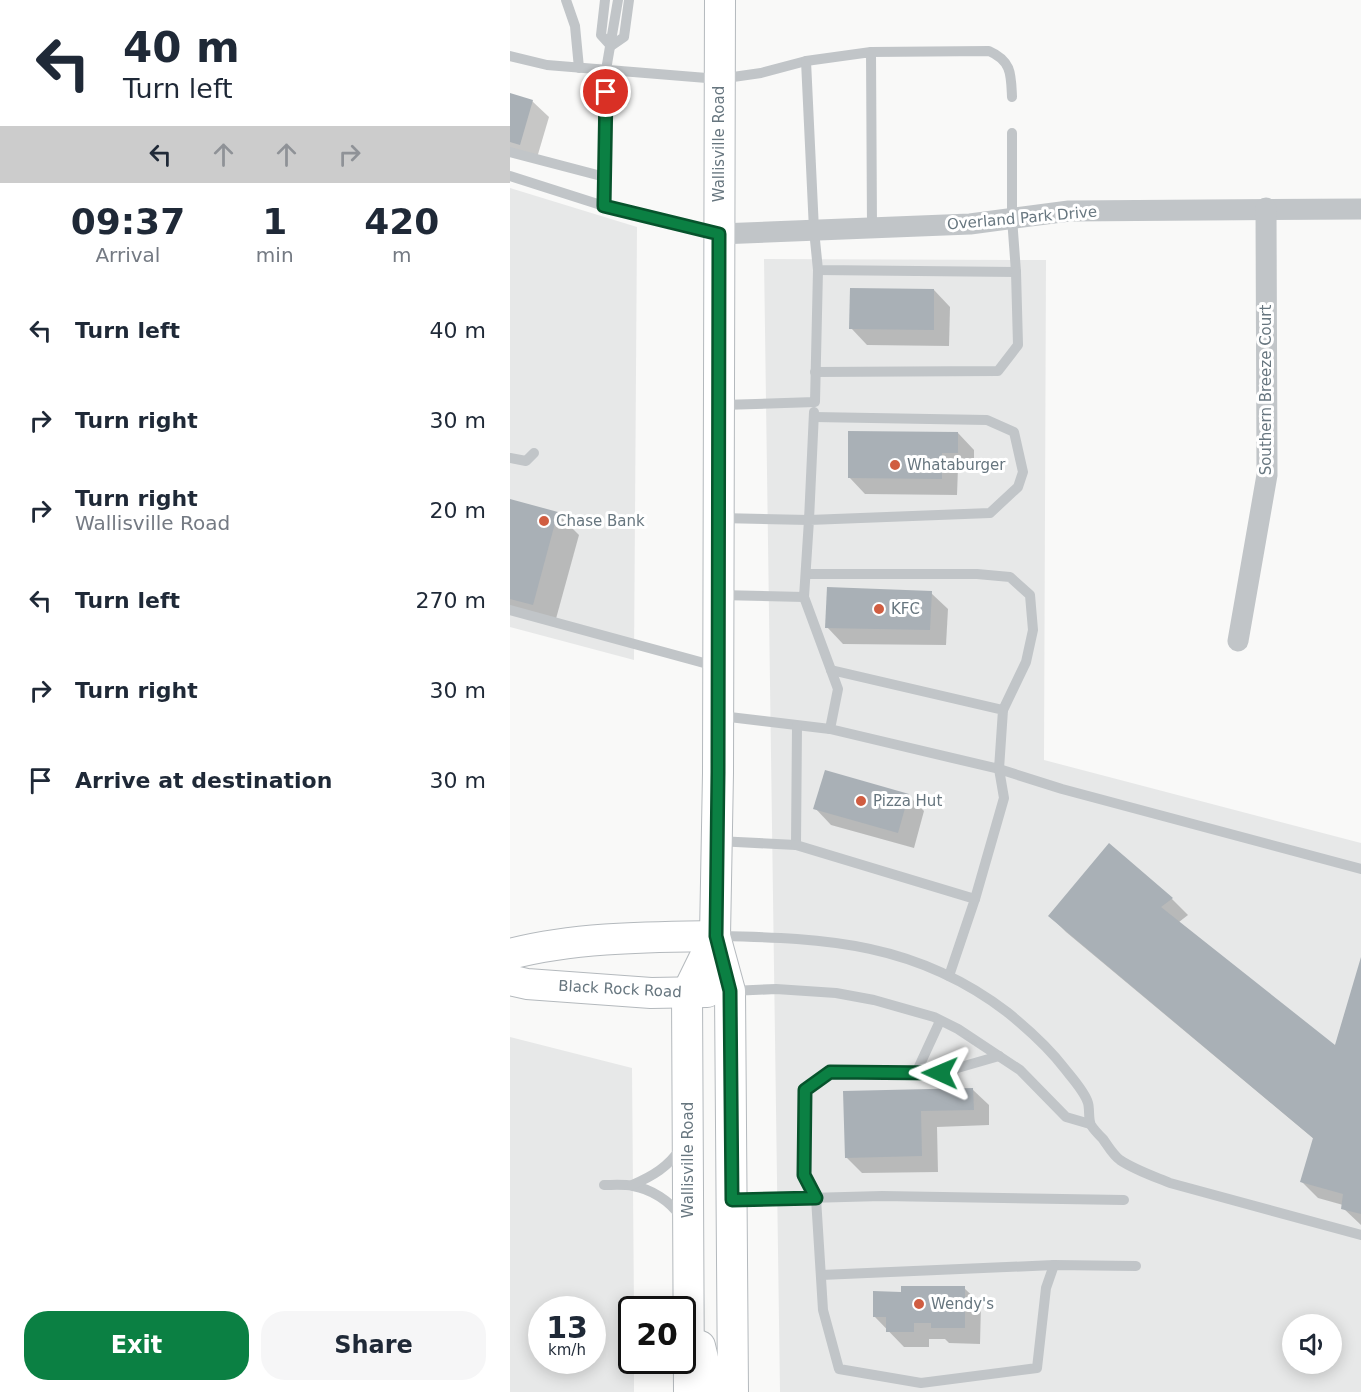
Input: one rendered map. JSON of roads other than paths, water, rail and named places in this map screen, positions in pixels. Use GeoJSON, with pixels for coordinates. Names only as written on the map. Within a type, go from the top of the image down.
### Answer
{"type":"FeatureCollection","features":[{"type":"Feature","properties":{"kind":"main road","name":"Wallisville Road"},"geometry":{"type":"LineString","coordinates":[[711,1391],[732,1200],[730,991],[716,936],[720,0]]}},
{"type":"Feature","properties":{"kind":"main road","name":"Wallisville Road"},"geometry":{"type":"LineString","coordinates":[[711,1391],[688,1302],[687,993],[716,936]]}},
{"type":"Feature","properties":{"kind":"main road"},"geometry":{"type":"LineString","coordinates":[[510,954],[532,948],[630,938],[716,936]]}},
{"type":"Feature","properties":{"kind":"main road","name":"Black Rock Road"},"geometry":{"type":"LineString","coordinates":[[510,980],[528,984],[651,993],[730,991]]}},
{"type":"Feature","properties":{"kind":"street","name":"Southern Breeze Court"},"geometry":{"type":"LineString","coordinates":[[1238,641],[1267,476],[1266,208]]}},
{"type":"Feature","properties":{"kind":"street","name":"Overland Park Drive"},"geometry":{"type":"LineString","coordinates":[[719,234],[970,224],[1069,211],[1361,209]]}},
{"type":"Feature","properties":{"kind":"lane"},"geometry":{"type":"LineString","coordinates":[[567,0],[575,26],[579,68]]}},
{"type":"Feature","properties":{"kind":"lane"},"geometry":{"type":"LineString","coordinates":[[604,0],[601,35],[611,46]]}},
{"type":"Feature","properties":{"kind":"lane"},"geometry":{"type":"LineString","coordinates":[[604,206],[606,70],[618,0]]}},
{"type":"Feature","properties":{"kind":"lane"},"geometry":{"type":"LineString","coordinates":[[611,46],[624,37],[628,0]]}},
{"type":"Feature","properties":{"kind":"lane"},"geometry":{"type":"LineString","coordinates":[[510,56],[579,68],[719,79],[761,73],[806,61],[871,52],[989,51],[1001,56],[1010,72],[1012,98]]}},
{"type":"Feature","properties":{"kind":"lane"},"geometry":{"type":"LineString","coordinates":[[871,52],[872,228]]}},
{"type":"Feature","properties":{"kind":"lane"},"geometry":{"type":"LineString","coordinates":[[806,61],[818,270],[815,402],[804,597],[838,689],[830,729]]}},
{"type":"Feature","properties":{"kind":"lane"},"geometry":{"type":"LineString","coordinates":[[815,372],[998,371],[1018,345],[1012,218],[1012,133]]}},
{"type":"Feature","properties":{"kind":"lane"},"geometry":{"type":"LineString","coordinates":[[510,152],[605,177]]}},
{"type":"Feature","properties":{"kind":"lane"},"geometry":{"type":"LineString","coordinates":[[510,176],[604,206],[719,234]]}},
{"type":"Feature","properties":{"kind":"lane"},"geometry":{"type":"LineString","coordinates":[[818,270],[1016,272]]}},
{"type":"Feature","properties":{"kind":"lane"},"geometry":{"type":"LineString","coordinates":[[719,405],[815,402]]}},
{"type":"Feature","properties":{"kind":"lane"},"geometry":{"type":"LineString","coordinates":[[719,518],[809,520],[990,513],[1018,487],[1023,472],[1014,432],[987,420],[814,417]]}},
{"type":"Feature","properties":{"kind":"lane"},"geometry":{"type":"LineString","coordinates":[[510,458],[526,461],[534,453]]}},
{"type":"Feature","properties":{"kind":"lane"},"geometry":{"type":"LineString","coordinates":[[806,574],[977,574],[1010,577],[1030,595],[1033,630],[1026,662],[1003,710],[999,770],[1004,798],[975,899],[949,976]]}},
{"type":"Feature","properties":{"kind":"lane"},"geometry":{"type":"LineString","coordinates":[[718,595],[804,597]]}},
{"type":"Feature","properties":{"kind":"lane"},"geometry":{"type":"LineString","coordinates":[[510,610],[718,666]]}},
{"type":"Feature","properties":{"kind":"lane"},"geometry":{"type":"LineString","coordinates":[[831,670],[1003,710]]}},
{"type":"Feature","properties":{"kind":"lane"},"geometry":{"type":"LineString","coordinates":[[718,716],[830,729],[999,770],[1361,869]]}},
{"type":"Feature","properties":{"kind":"lane"},"geometry":{"type":"LineString","coordinates":[[796,845],[797,726]]}},
{"type":"Feature","properties":{"kind":"lane"},"geometry":{"type":"LineString","coordinates":[[717,841],[796,845],[975,899]]}},
{"type":"Feature","properties":{"kind":"lane"},"geometry":{"type":"LineString","coordinates":[[716,936],[798,938],[837,942],[915,961],[974,988],[1045,1046],[1064,1068],[1088,1101],[1090,1124]]}},
{"type":"Feature","properties":{"kind":"lane"},"geometry":{"type":"LineString","coordinates":[[730,991],[776,989],[836,993],[901,1007],[940,1021],[958,1029],[1020,1070],[1066,1117],[1090,1124],[1119,1159],[1142,1172],[1170,1183],[1361,1235]]}},
{"type":"Feature","properties":{"kind":"lane"},"geometry":{"type":"LineString","coordinates":[[916,1073],[940,1021]]}},
{"type":"Feature","properties":{"kind":"lane"},"geometry":{"type":"LineString","coordinates":[[999,1056],[940,1073],[830,1072],[805,1090],[804,1175],[816,1198],[823,1310],[839,1369],[921,1383],[1036,1368],[1046,1288],[1054,1265]]}},
{"type":"Feature","properties":{"kind":"lane"},"geometry":{"type":"LineString","coordinates":[[632,1185],[653,1176],[671,1163],[688,1139]]}},
{"type":"Feature","properties":{"kind":"lane"},"geometry":{"type":"LineString","coordinates":[[604,1185],[632,1185],[655,1194],[674,1206],[688,1226]]}},
{"type":"Feature","properties":{"kind":"lane"},"geometry":{"type":"LineString","coordinates":[[732,1200],[882,1196],[1124,1200]]}},
{"type":"Feature","properties":{"kind":"lane"},"geometry":{"type":"LineString","coordinates":[[820,1275],[1054,1265],[1136,1266]]}},
{"type":"Feature","properties":{"kind":"place","name":"Whataburger"},"geometry":{"type":"Point","coordinates":[895,465]}},
{"type":"Feature","properties":{"kind":"place","name":"Chase Bank"},"geometry":{"type":"Point","coordinates":[544,521]}},
{"type":"Feature","properties":{"kind":"place","name":"KFC"},"geometry":{"type":"Point","coordinates":[879,609]}},
{"type":"Feature","properties":{"kind":"place","name":"Pizza Hut"},"geometry":{"type":"Point","coordinates":[861,801]}},
{"type":"Feature","properties":{"kind":"place","name":"Wendy's"},"geometry":{"type":"Point","coordinates":[919,1304]}}]}
